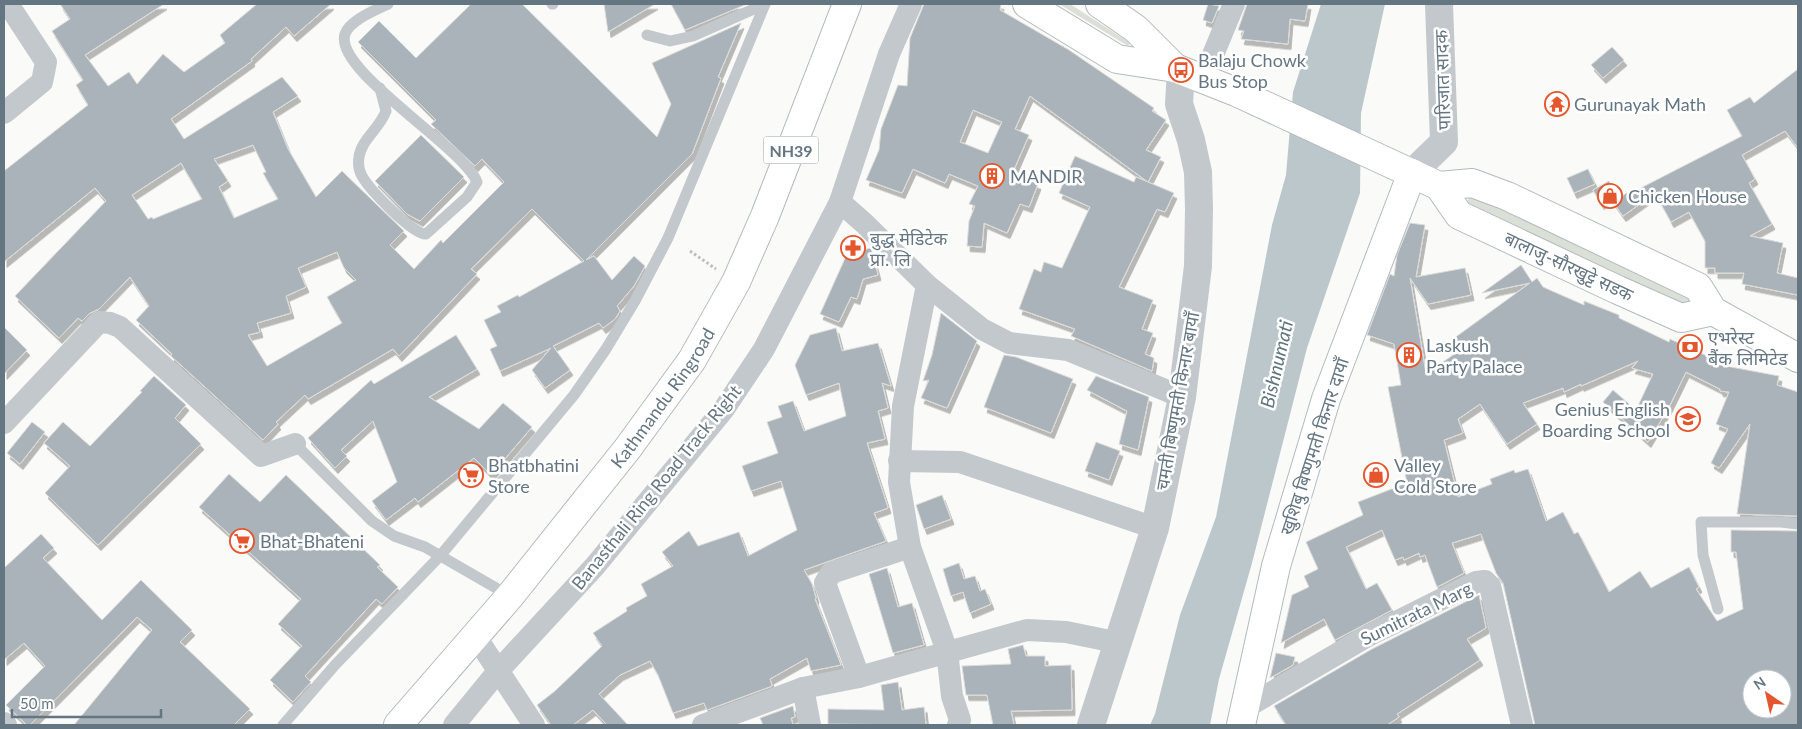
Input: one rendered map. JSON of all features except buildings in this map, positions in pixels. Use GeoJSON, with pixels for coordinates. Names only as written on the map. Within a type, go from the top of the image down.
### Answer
{"type":"FeatureCollection","features":[{"type":"Feature","properties":{"kind":"main road"},"geometry":{"type":"LineString","coordinates":[[1027,4],[1118,58],[1186,72]]}},
{"type":"Feature","properties":{"kind":"main road"},"geometry":{"type":"LineString","coordinates":[[1100,4],[1136,29],[1186,72]]}},
{"type":"Feature","properties":{"kind":"main road","name":"Kathmandu Ringroad"},"geometry":{"type":"LineString","coordinates":[[398,725],[510,596],[628,448],[692,360],[736,282],[766,216],[844,8]]}},
{"type":"Feature","properties":{"kind":"main road","name":"बालाजु-सौरखुट्टे सडक"},"geometry":{"type":"LineString","coordinates":[[1186,72],[1236,92],[1439,186],[1460,215],[1618,290],[1681,318],[1713,311]]}},
{"type":"Feature","properties":{"kind":"main road","name":"खुशिबु बिष्णुमती किनार दायाँ"},"geometry":{"type":"LineString","coordinates":[[1243,717],[1276,566],[1326,399],[1412,173]]}},
{"type":"Feature","properties":{"kind":"main road","name":"बालाजु-सौरखुट्टे सडक"},"geometry":{"type":"LineString","coordinates":[[1439,186],[1472,184],[1507,196],[1698,287],[1713,311],[1798,358]]}},
{"type":"Feature","properties":{"kind":"street"},"geometry":{"type":"LineString","coordinates":[[4,113],[42,82],[46,62],[8,4]]}},
{"type":"Feature","properties":{"kind":"street","name":"Banasthali Ring Road Track Right"},"geometry":{"type":"LineString","coordinates":[[454,725],[498,670],[595,566],[724,409],[764,349],[840,202],[888,54],[911,4]]}},
{"type":"Feature","properties":{"kind":"street"},"geometry":{"type":"LineString","coordinates":[[1186,72],[1234,4]]}},
{"type":"Feature","properties":{"kind":"street","name":"पारिजात सादक"},"geometry":{"type":"LineString","coordinates":[[1412,173],[1444,142],[1439,4]]}},
{"type":"Feature","properties":{"kind":"street","name":"चमती बिष्णुमती किनार बायाँ"},"geometry":{"type":"LineString","coordinates":[[1091,725],[1120,643],[1155,528],[1182,397],[1198,266],[1199,210],[1198,172],[1191,140],[1179,104],[1186,72]]}},
{"type":"Feature","properties":{"kind":"street"},"geometry":{"type":"LineString","coordinates":[[840,202],[927,285],[982,329],[1010,343],[1068,350],[1182,397]]}},
{"type":"Feature","properties":{"kind":"street"},"geometry":{"type":"LineString","coordinates":[[927,285],[903,406],[899,482],[910,546],[947,651],[952,696],[960,720],[958,725]]}},
{"type":"Feature","properties":{"kind":"street"},"geometry":{"type":"LineString","coordinates":[[4,423],[99,322],[110,323],[120,327],[261,456],[294,444]]}},
{"type":"Feature","properties":{"kind":"street"},"geometry":{"type":"LineString","coordinates":[[899,461],[960,462],[1155,528]]}},
{"type":"Feature","properties":{"kind":"street"},"geometry":{"type":"LineString","coordinates":[[859,677],[825,584],[831,573],[910,546]]}},
{"type":"Feature","properties":{"kind":"street","name":"Sumitrata Marg"},"geometry":{"type":"LineString","coordinates":[[1243,717],[1366,637],[1476,582],[1485,581],[1490,586],[1522,725]]}},
{"type":"Feature","properties":{"kind":"street"},"geometry":{"type":"LineString","coordinates":[[704,725],[803,688],[859,677],[1027,630],[1066,632],[1120,643]]}},
{"type":"Feature","properties":{"kind":"street"},"geometry":{"type":"LineString","coordinates":[[476,637],[534,725]]}},
{"type":"Feature","properties":{"kind":"street"},"geometry":{"type":"LineString","coordinates":[[803,688],[810,725]]}},
{"type":"Feature","properties":{"kind":"lane"},"geometry":{"type":"LineString","coordinates":[[380,88],[386,111],[360,152],[360,171],[366,182],[409,227],[418,233],[426,234],[467,197],[476,184],[476,179],[380,88],[349,55],[344,39],[346,32],[354,23],[388,4]]}},
{"type":"Feature","properties":{"kind":"lane"},"geometry":{"type":"LineString","coordinates":[[647,36],[670,41],[693,36],[765,4]]}},
{"type":"Feature","properties":{"kind":"lane"},"geometry":{"type":"LineString","coordinates":[[283,725],[335,665],[440,556],[574,395],[635,300],[668,238],[765,4]]}},
{"type":"Feature","properties":{"kind":"lane"},"geometry":{"type":"LineString","coordinates":[[294,444],[372,522],[394,536],[424,547],[510,596]]}},
{"type":"Feature","properties":{"kind":"lane"},"geometry":{"type":"LineString","coordinates":[[1718,609],[1703,555],[1701,522],[1781,522],[1798,524]]}},
{"type":"Feature","properties":{"kind":"path"},"geometry":{"type":"LineString","coordinates":[[690,251],[736,282]]}},
{"type":"Feature","properties":{"kind":"shaded area"},"geometry":{"type":"Polygon","coordinates":[[[1059,4],[1070,4],[1130,43],[1128,46],[1059,4]]]}},
{"type":"Feature","properties":{"kind":"shaded area"},"geometry":{"type":"Polygon","coordinates":[[[1470,195],[1694,295],[1688,307],[1466,204],[1470,195]]]}},
{"type":"Feature","properties":{"kind":"water","name":"Bishnumati"},"geometry":{"type":"Polygon","coordinates":[[[1321,4],[1385,4],[1361,113],[1360,193],[1307,348],[1252,563],[1219,679],[1210,725],[1150,725],[1155,714],[1180,615],[1216,517],[1272,225],[1286,175],[1293,92],[1321,4]]]}},
{"type":"Feature","properties":{"kind":"place","name":"Balaju Chowk Bus Stop"},"geometry":{"type":"Point","coordinates":[1181,70]}},
{"type":"Feature","properties":{"kind":"place","name":"Gurunayak Math"},"geometry":{"type":"Point","coordinates":[1557,104]}},
{"type":"Feature","properties":{"kind":"place","name":"MANDIR"},"geometry":{"type":"Point","coordinates":[992,176]}},
{"type":"Feature","properties":{"kind":"place","name":"Chicken House"},"geometry":{"type":"Point","coordinates":[1610,196]}},
{"type":"Feature","properties":{"kind":"place","name":"बुद्ध मेडिटेक प्रा. लि"},"geometry":{"type":"Point","coordinates":[853,248]}},
{"type":"Feature","properties":{"kind":"place","name":"एभरेस्ट बैंक लिमिटेड"},"geometry":{"type":"Point","coordinates":[1690,347]}},
{"type":"Feature","properties":{"kind":"place","name":"Laskush Party Palace"},"geometry":{"type":"Point","coordinates":[1409,355]}},
{"type":"Feature","properties":{"kind":"place","name":"Genius English Boarding School"},"geometry":{"type":"Point","coordinates":[1688,419]}},
{"type":"Feature","properties":{"kind":"place","name":"Bhatbhatini Store"},"geometry":{"type":"Point","coordinates":[471,475]}},
{"type":"Feature","properties":{"kind":"place","name":"Valley Cold Store"},"geometry":{"type":"Point","coordinates":[1376,475]}},
{"type":"Feature","properties":{"kind":"place","name":"Bhat-Bhateni"},"geometry":{"type":"Point","coordinates":[242,541]}}]}
